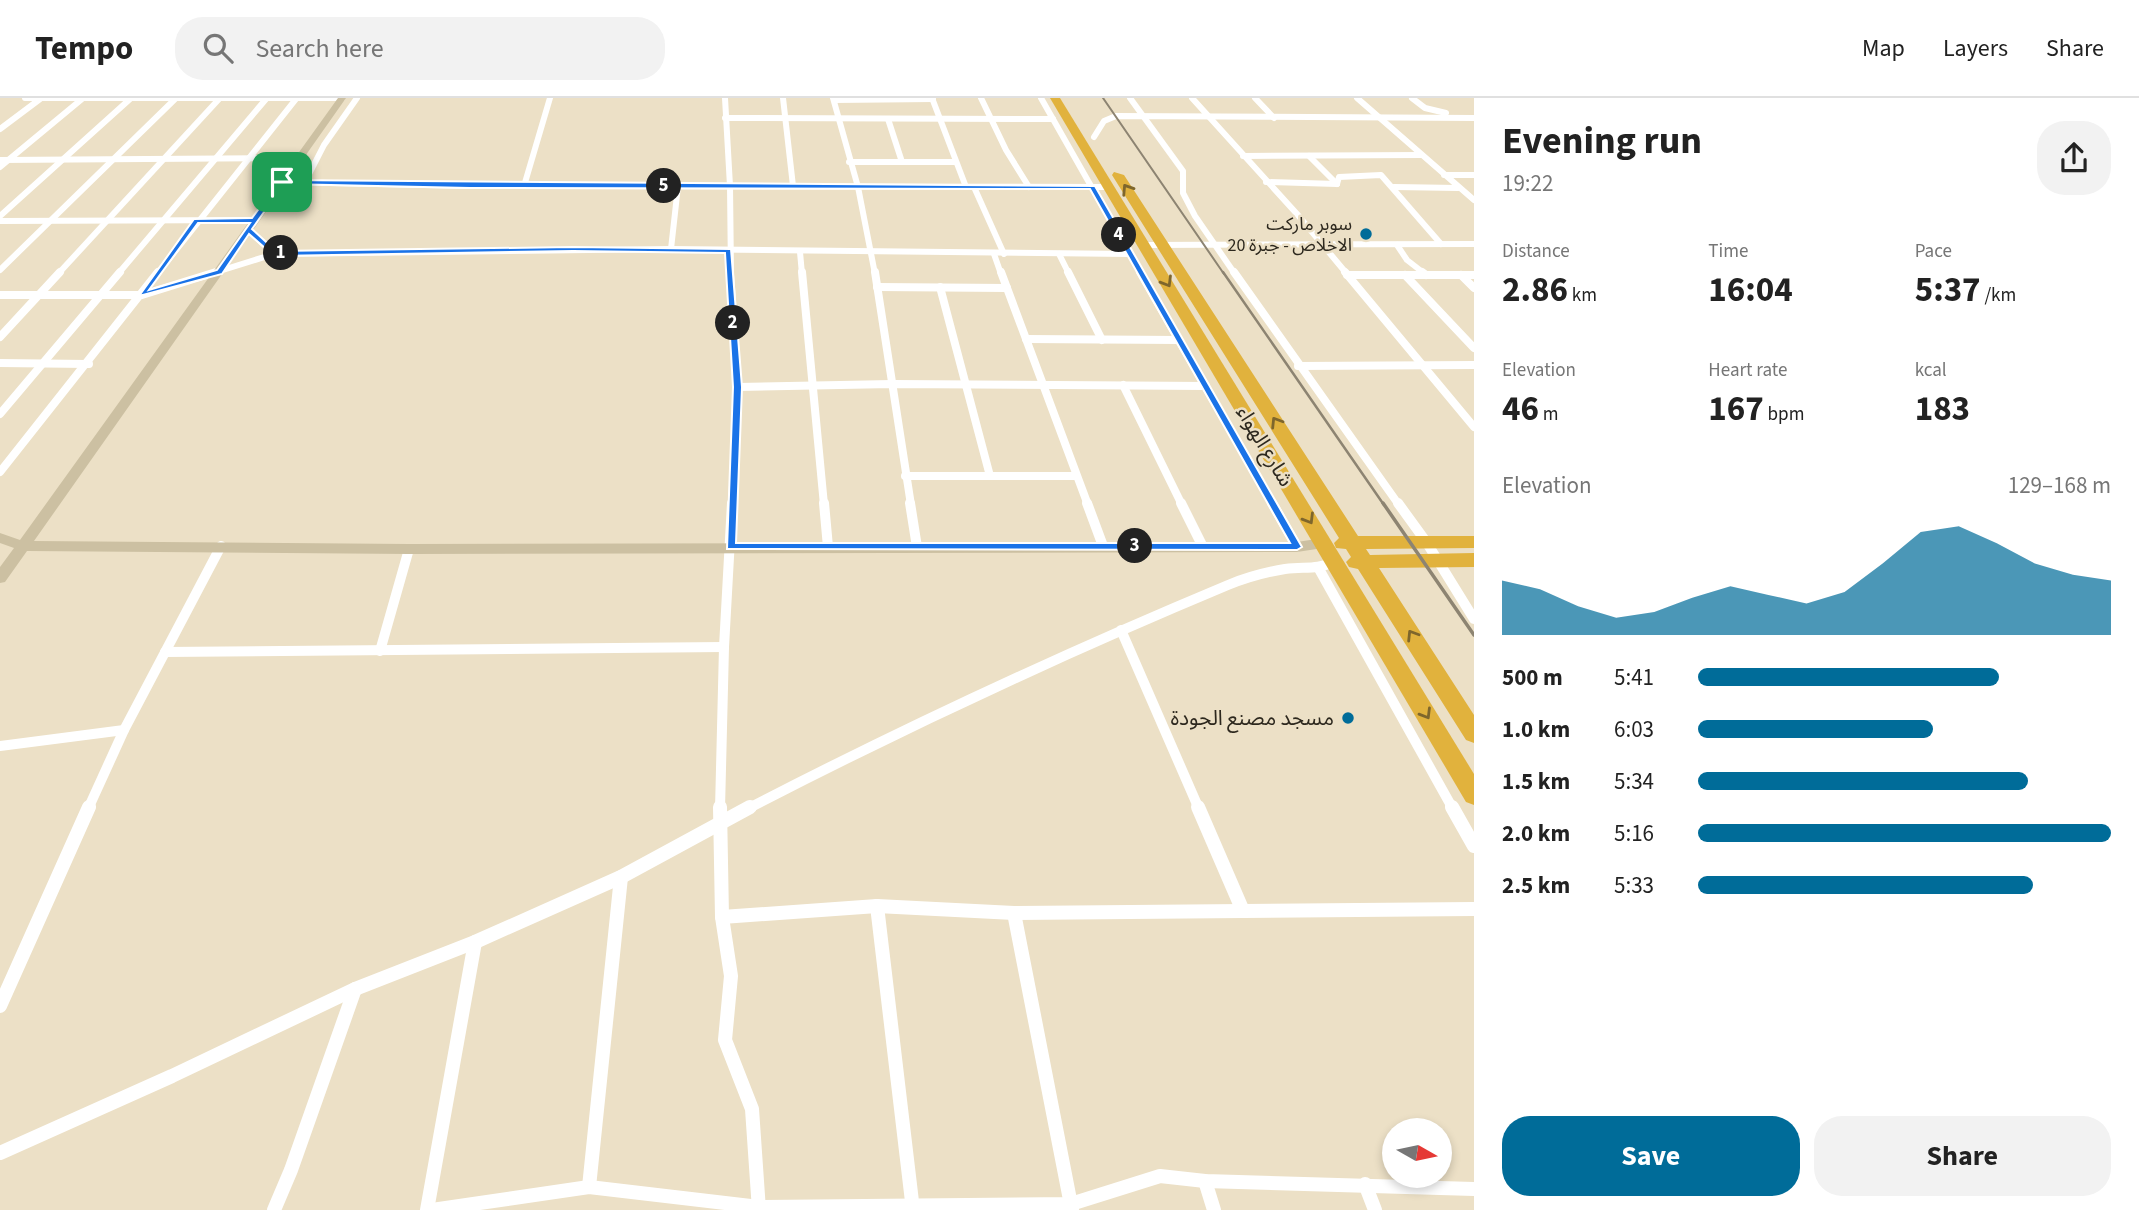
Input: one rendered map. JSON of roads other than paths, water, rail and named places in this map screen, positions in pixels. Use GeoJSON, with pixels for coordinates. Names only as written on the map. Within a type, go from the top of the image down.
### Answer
{"type":"FeatureCollection","features":[{"type":"Feature","properties":{"kind":"highway","name":"شارع الهواء"},"geometry":{"type":"LineString","coordinates":[[1055,98],[1137,250],[1323,542],[1327,565],[1474,794]]}},
{"type":"Feature","properties":{"kind":"highway","name":"شارع الهواء"},"geometry":{"type":"LineString","coordinates":[[1071,98],[1474,734]]}},
{"type":"Feature","properties":{"kind":"highway"},"geometry":{"type":"LineString","coordinates":[[1323,542],[1432,551],[1474,560]]}},
{"type":"Feature","properties":{"kind":"highway"},"geometry":{"type":"LineString","coordinates":[[1327,565],[1366,563],[1474,542]]}},
{"type":"Feature","properties":{"kind":"street"},"geometry":{"type":"LineString","coordinates":[[25,98],[342,98]]}},
{"type":"Feature","properties":{"kind":"street"},"geometry":{"type":"LineString","coordinates":[[0,578],[342,98]]}},
{"type":"Feature","properties":{"kind":"street"},"geometry":{"type":"LineString","coordinates":[[305,183],[324,145],[357,98]]}},
{"type":"Feature","properties":{"kind":"street"},"geometry":{"type":"LineString","coordinates":[[524,186],[550,98]]}},
{"type":"Feature","properties":{"kind":"street"},"geometry":{"type":"LineString","coordinates":[[725,98],[724,118],[730,186],[729,251],[738,387],[724,647],[720,823],[722,917],[731,976],[725,1040],[752,1109],[759,1209]]}},
{"type":"Feature","properties":{"kind":"street"},"geometry":{"type":"LineString","coordinates":[[783,98],[793,186]]}},
{"type":"Feature","properties":{"kind":"street"},"geometry":{"type":"LineString","coordinates":[[981,98],[1029,187]]}},
{"type":"Feature","properties":{"kind":"street"},"geometry":{"type":"LineString","coordinates":[[1041,98],[1101,187]]}},
{"type":"Feature","properties":{"kind":"street"},"geometry":{"type":"LineString","coordinates":[[1130,98],[1182,171],[1183,193],[1215,245],[1298,366],[1432,551],[1473,616]]}},
{"type":"Feature","properties":{"kind":"street"},"geometry":{"type":"LineString","coordinates":[[1192,98],[1323,245],[1474,427]]}},
{"type":"Feature","properties":{"kind":"street"},"geometry":{"type":"LineString","coordinates":[[1255,98],[1274,118]]}},
{"type":"Feature","properties":{"kind":"street"},"geometry":{"type":"LineString","coordinates":[[1357,98],[1474,200]]}},
{"type":"Feature","properties":{"kind":"street"},"geometry":{"type":"LineString","coordinates":[[1412,98],[1425,108],[1466,118],[1474,124]]}},
{"type":"Feature","properties":{"kind":"street"},"geometry":{"type":"LineString","coordinates":[[0,130],[40,99]]}},
{"type":"Feature","properties":{"kind":"street"},"geometry":{"type":"LineString","coordinates":[[0,167],[82,99]]}},
{"type":"Feature","properties":{"kind":"street"},"geometry":{"type":"LineString","coordinates":[[0,218],[130,99]]}},
{"type":"Feature","properties":{"kind":"street"},"geometry":{"type":"LineString","coordinates":[[0,270],[175,99]]}},
{"type":"Feature","properties":{"kind":"street"},"geometry":{"type":"LineString","coordinates":[[1,336],[219,99]]}},
{"type":"Feature","properties":{"kind":"street"},"geometry":{"type":"LineString","coordinates":[[0,414],[161,220],[267,99]]}},
{"type":"Feature","properties":{"kind":"street"},"geometry":{"type":"LineString","coordinates":[[0,472],[89,363],[196,221],[296,99]]}},
{"type":"Feature","properties":{"kind":"street"},"geometry":{"type":"LineString","coordinates":[[917,547],[872,252],[858,187],[833,99],[933,99],[955,162],[1004,254]]}},
{"type":"Feature","properties":{"kind":"street"},"geometry":{"type":"LineString","coordinates":[[724,118],[1053,118]]}},
{"type":"Feature","properties":{"kind":"street"},"geometry":{"type":"LineString","coordinates":[[1094,137],[1099,125],[1110,118],[1474,118]]}},
{"type":"Feature","properties":{"kind":"street"},"geometry":{"type":"LineString","coordinates":[[888,119],[902,162]]}},
{"type":"Feature","properties":{"kind":"street"},"geometry":{"type":"LineString","coordinates":[[1243,156],[1422,155]]}},
{"type":"Feature","properties":{"kind":"street"},"geometry":{"type":"LineString","coordinates":[[1309,156],[1336,184]]}},
{"type":"Feature","properties":{"kind":"street"},"geometry":{"type":"LineString","coordinates":[[0,160],[300,158]]}},
{"type":"Feature","properties":{"kind":"street"},"geometry":{"type":"LineString","coordinates":[[849,162],[955,162]]}},
{"type":"Feature","properties":{"kind":"street"},"geometry":{"type":"LineString","coordinates":[[1336,184],[1339,177],[1381,175],[1394,187],[1418,221],[1441,244]]}},
{"type":"Feature","properties":{"kind":"street"},"geometry":{"type":"LineString","coordinates":[[1444,175],[1474,175]]}},
{"type":"Feature","properties":{"kind":"street"},"geometry":{"type":"LineString","coordinates":[[282,182],[524,186],[1101,187]]}},
{"type":"Feature","properties":{"kind":"street"},"geometry":{"type":"LineString","coordinates":[[1266,182],[1336,184]]}},
{"type":"Feature","properties":{"kind":"street"},"geometry":{"type":"LineString","coordinates":[[671,249],[678,186]]}},
{"type":"Feature","properties":{"kind":"street"},"geometry":{"type":"LineString","coordinates":[[1394,187],[1458,188]]}},
{"type":"Feature","properties":{"kind":"street"},"geometry":{"type":"LineString","coordinates":[[0,218],[50,221],[161,220],[251,225],[274,254]]}},
{"type":"Feature","properties":{"kind":"street"},"geometry":{"type":"LineString","coordinates":[[0,295],[142,295],[274,254],[671,249],[1059,254],[1137,250],[1164,244],[1474,244]]}},
{"type":"Feature","properties":{"kind":"street"},"geometry":{"type":"LineString","coordinates":[[1397,245],[1407,260],[1426,275]]}},
{"type":"Feature","properties":{"kind":"street"},"geometry":{"type":"LineString","coordinates":[[1137,250],[1180,340],[1297,547]]}},
{"type":"Feature","properties":{"kind":"street"},"geometry":{"type":"LineString","coordinates":[[800,252],[828,547]]}},
{"type":"Feature","properties":{"kind":"street"},"geometry":{"type":"LineString","coordinates":[[993,254],[1103,546]]}},
{"type":"Feature","properties":{"kind":"street"},"geometry":{"type":"LineString","coordinates":[[1059,254],[1102,340]]}},
{"type":"Feature","properties":{"kind":"street"},"geometry":{"type":"LineString","coordinates":[[1347,275],[1474,275]]}},
{"type":"Feature","properties":{"kind":"street"},"geometry":{"type":"LineString","coordinates":[[1405,275],[1474,348]]}},
{"type":"Feature","properties":{"kind":"street"},"geometry":{"type":"LineString","coordinates":[[1461,275],[1474,288]]}},
{"type":"Feature","properties":{"kind":"street"},"geometry":{"type":"LineString","coordinates":[[877,287],[1007,288]]}},
{"type":"Feature","properties":{"kind":"street"},"geometry":{"type":"LineString","coordinates":[[940,287],[990,476]]}},
{"type":"Feature","properties":{"kind":"street"},"geometry":{"type":"LineString","coordinates":[[1026,339],[1180,340]]}},
{"type":"Feature","properties":{"kind":"street"},"geometry":{"type":"LineString","coordinates":[[0,363],[89,363]]}},
{"type":"Feature","properties":{"kind":"street"},"geometry":{"type":"LineString","coordinates":[[1298,366],[1474,365]]}},
{"type":"Feature","properties":{"kind":"street"},"geometry":{"type":"LineString","coordinates":[[738,387],[891,384],[1206,386]]}},
{"type":"Feature","properties":{"kind":"street"},"geometry":{"type":"LineString","coordinates":[[1122,385],[1202,545]]}},
{"type":"Feature","properties":{"kind":"street"},"geometry":{"type":"LineString","coordinates":[[1461,412],[1474,412]]}},
{"type":"Feature","properties":{"kind":"street"},"geometry":{"type":"LineString","coordinates":[[905,476],[1075,476]]}},
{"type":"Feature","properties":{"kind":"street"},"geometry":{"type":"LineString","coordinates":[[0,538],[23,546],[410,549],[731,546],[1297,547],[1323,542]]}},
{"type":"Feature","properties":{"kind":"street"},"geometry":{"type":"LineString","coordinates":[[0,1006],[124,730],[220,546]]}},
{"type":"Feature","properties":{"kind":"street"},"geometry":{"type":"LineString","coordinates":[[380,651],[410,549]]}},
{"type":"Feature","properties":{"kind":"street"},"geometry":{"type":"LineString","coordinates":[[0,1153],[172,1076],[355,989],[475,942],[621,877],[837,764],[1121,630],[1233,583],[1286,569],[1327,565],[1474,846]]}},
{"type":"Feature","properties":{"kind":"street"},"geometry":{"type":"LineString","coordinates":[[1121,630],[1243,911]]}},
{"type":"Feature","properties":{"kind":"street"},"geometry":{"type":"LineString","coordinates":[[165,652],[724,647]]}},
{"type":"Feature","properties":{"kind":"street"},"geometry":{"type":"LineString","coordinates":[[0,746],[124,730]]}},
{"type":"Feature","properties":{"kind":"street"},"geometry":{"type":"LineString","coordinates":[[589,1187],[621,877]]}},
{"type":"Feature","properties":{"kind":"street"},"geometry":{"type":"LineString","coordinates":[[722,917],[877,906],[1014,913],[1474,909]]}},
{"type":"Feature","properties":{"kind":"street"},"geometry":{"type":"LineString","coordinates":[[877,906],[913,1208]]}},
{"type":"Feature","properties":{"kind":"street"},"geometry":{"type":"LineString","coordinates":[[1014,913],[1072,1207]]}},
{"type":"Feature","properties":{"kind":"street"},"geometry":{"type":"LineString","coordinates":[[427,1210],[475,942]]}},
{"type":"Feature","properties":{"kind":"street"},"geometry":{"type":"LineString","coordinates":[[274,1210],[291,1170],[355,989]]}},
{"type":"Feature","properties":{"kind":"street"},"geometry":{"type":"LineString","coordinates":[[432,1210],[589,1187],[759,1209],[1072,1207],[1160,1176],[1205,1181],[1474,1189]]}},
{"type":"Feature","properties":{"kind":"street"},"geometry":{"type":"LineString","coordinates":[[1205,1181],[1214,1210]]}},
{"type":"Feature","properties":{"kind":"street"},"geometry":{"type":"LineString","coordinates":[[1366,1184],[1375,1210]]}},
{"type":"Feature","properties":{"kind":"railway"},"geometry":{"type":"LineString","coordinates":[[1103,98],[1224,274]]}},
{"type":"Feature","properties":{"kind":"railway"},"geometry":{"type":"LineString","coordinates":[[1223,272],[1384,505]]}},
{"type":"Feature","properties":{"kind":"railway"},"geometry":{"type":"LineString","coordinates":[[1383,503],[1474,635]]}},
{"type":"Feature","properties":{"kind":"place","name":"سوبر ماركت الاخلاص - جبرة 20"},"geometry":{"type":"Point","coordinates":[1366,234]}},
{"type":"Feature","properties":{"kind":"place","name":"مسجد مصنع الجودة"},"geometry":{"type":"Point","coordinates":[1348,718]}}]}
